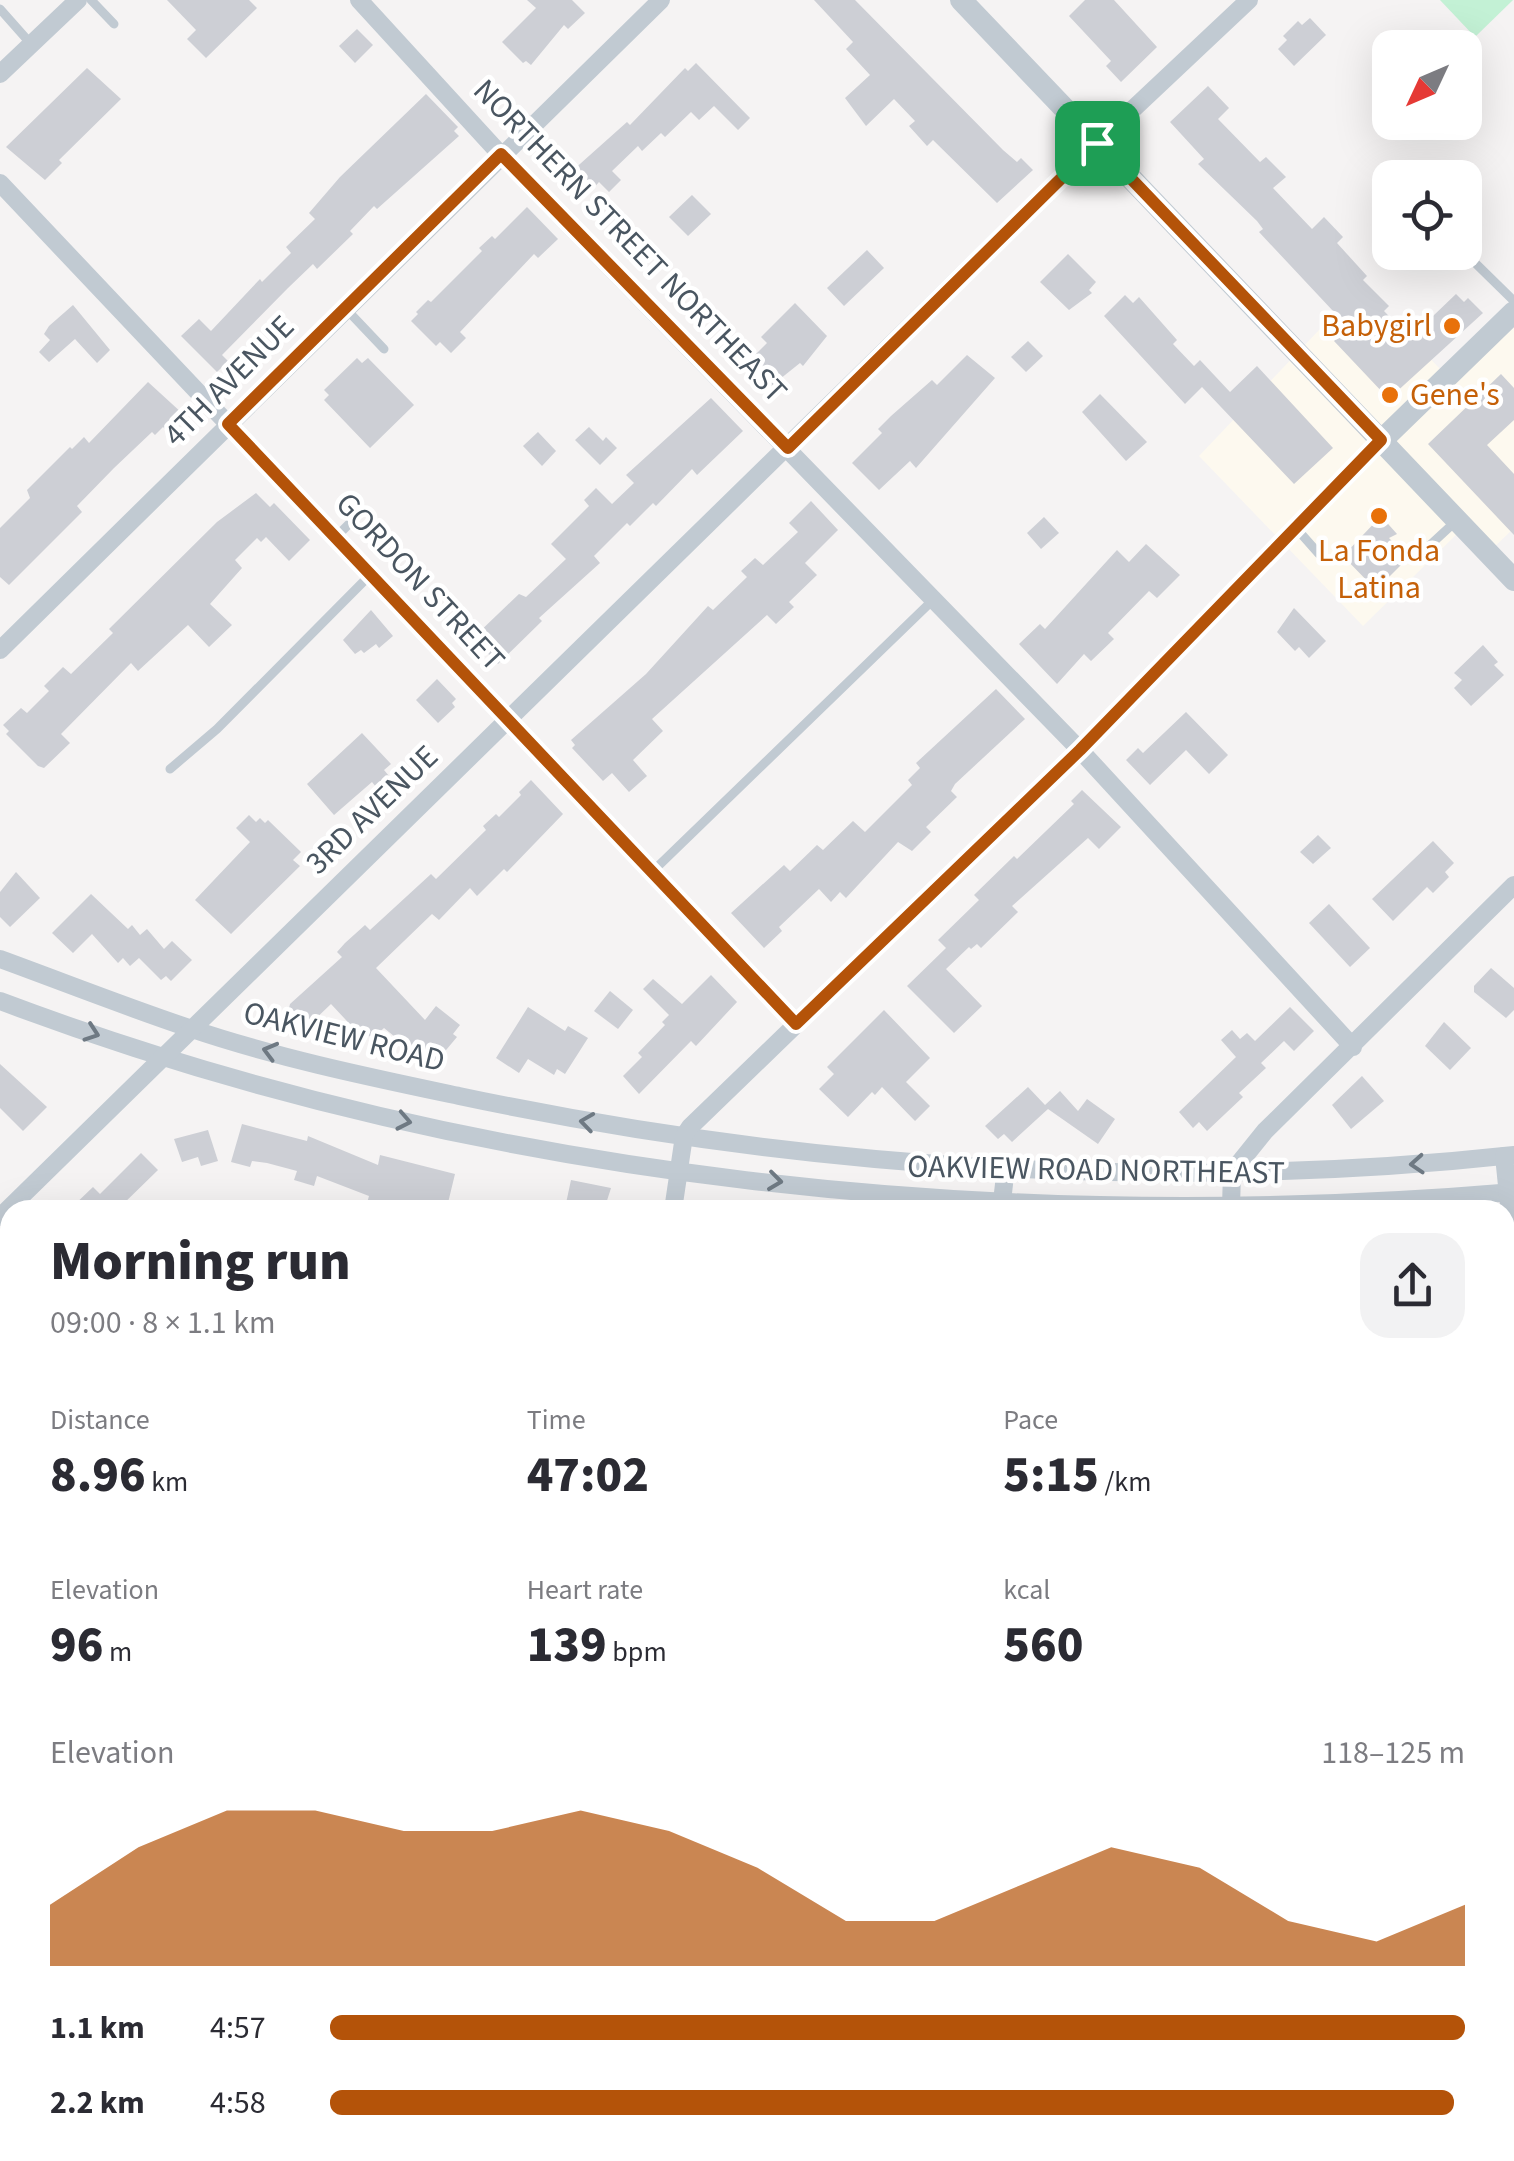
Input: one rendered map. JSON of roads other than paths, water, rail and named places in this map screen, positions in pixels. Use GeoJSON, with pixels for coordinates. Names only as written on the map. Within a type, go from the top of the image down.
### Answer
{"type":"FeatureCollection","features":[{"type":"Feature","properties":{"kind":"street"},"geometry":{"type":"LineString","coordinates":[[0,74],[78,0]]}},
{"type":"Feature","properties":{"kind":"street","name":"NORTHERN STREET NORTHEAST"},"geometry":{"type":"LineString","coordinates":[[359,0],[501,154],[1080,750],[1353,1046]]}},
{"type":"Feature","properties":{"kind":"street","name":"4TH AVENUE"},"geometry":{"type":"LineString","coordinates":[[0,650],[661,0]]}},
{"type":"Feature","properties":{"kind":"street"},"geometry":{"type":"LineString","coordinates":[[961,0],[1514,580]]}},
{"type":"Feature","properties":{"kind":"street","name":"3RD AVENUE"},"geometry":{"type":"LineString","coordinates":[[17,1200],[1097,143],[1248,0]]}},
{"type":"Feature","properties":{"kind":"street","name":"GORDON STREET"},"geometry":{"type":"LineString","coordinates":[[0,183],[796,1024]]}},
{"type":"Feature","properties":{"kind":"street"},"geometry":{"type":"LineString","coordinates":[[674,1200],[684,1136],[704,1114],[1080,750],[1381,440],[1514,312]]}},
{"type":"Feature","properties":{"kind":"street"},"geometry":{"type":"LineString","coordinates":[[1231,1200],[1232,1172],[1265,1132],[1514,885]]}},
{"type":"Feature","properties":{"kind":"street","name":"OAKVIEW ROAD"},"geometry":{"type":"LineString","coordinates":[[0,959],[190,1029],[355,1074],[566,1118],[684,1136]]}},
{"type":"Feature","properties":{"kind":"street","name":"OAKVIEW ROAD"},"geometry":{"type":"LineString","coordinates":[[0,1000],[162,1057],[346,1109],[559,1152],[678,1170]]}},
{"type":"Feature","properties":{"kind":"street","name":"OAKVIEW ROAD NORTHEAST"},"geometry":{"type":"LineString","coordinates":[[684,1136],[1006,1168],[1232,1172],[1509,1156]]}},
{"type":"Feature","properties":{"kind":"street"},"geometry":{"type":"LineString","coordinates":[[1509,1156],[1511,1193]]}},
{"type":"Feature","properties":{"kind":"street"},"geometry":{"type":"LineString","coordinates":[[1003,1200],[1006,1168]]}},
{"type":"Feature","properties":{"kind":"street","name":"OAKVIEW ROAD NORTHEAST"},"geometry":{"type":"LineString","coordinates":[[678,1170],[933,1200]]}},
{"type":"Feature","properties":{"kind":"street","name":"OAKVIEW ROAD NORTHEAST"},"geometry":{"type":"LineString","coordinates":[[1371,1200],[1511,1193]]}},
{"type":"Feature","properties":{"kind":"lane"},"geometry":{"type":"LineString","coordinates":[[91,0],[114,24]]}},
{"type":"Feature","properties":{"kind":"lane"},"geometry":{"type":"LineString","coordinates":[[0,10],[32,44]]}},
{"type":"Feature","properties":{"kind":"lane"},"geometry":{"type":"LineString","coordinates":[[1482,270],[1514,301]]}},
{"type":"Feature","properties":{"kind":"lane"},"geometry":{"type":"LineString","coordinates":[[345,308],[384,348]]}},
{"type":"Feature","properties":{"kind":"lane"},"geometry":{"type":"LineString","coordinates":[[336,536],[358,515]]}},
{"type":"Feature","properties":{"kind":"lane"},"geometry":{"type":"LineString","coordinates":[[1429,546],[1457,520]]}},
{"type":"Feature","properties":{"kind":"lane"},"geometry":{"type":"LineString","coordinates":[[1296,528],[1320,554]]}},
{"type":"Feature","properties":{"kind":"lane"},"geometry":{"type":"LineString","coordinates":[[170,768],[217,728],[370,574]]}},
{"type":"Feature","properties":{"kind":"lane"},"geometry":{"type":"LineString","coordinates":[[652,872],[934,598]]}},
{"type":"Feature","properties":{"kind":"place","name":"Babygirl"},"geometry":{"type":"Point","coordinates":[1452,326]}},
{"type":"Feature","properties":{"kind":"place","name":"Gene's"},"geometry":{"type":"Point","coordinates":[1390,395]}},
{"type":"Feature","properties":{"kind":"place","name":"La Fonda Latina"},"geometry":{"type":"Point","coordinates":[1379,516]}}]}
